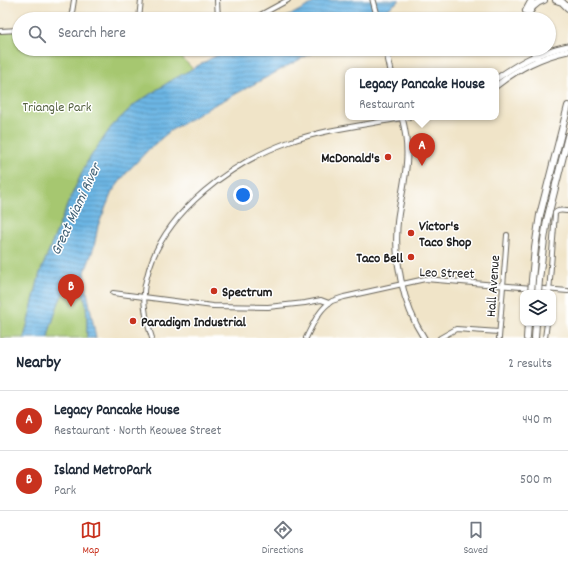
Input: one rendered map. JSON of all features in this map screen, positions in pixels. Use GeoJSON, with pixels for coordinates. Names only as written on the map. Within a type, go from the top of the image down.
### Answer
{"type":"FeatureCollection","features":[{"type":"Feature","properties":{"kind":"highway"},"geometry":{"type":"LineString","coordinates":[[526,12],[527,7],[532,0]]}},
{"type":"Feature","properties":{"kind":"highway"},"geometry":{"type":"LineString","coordinates":[[529,12],[538,2],[544,0]]}},
{"type":"Feature","properties":{"kind":"highway"},"geometry":{"type":"LineString","coordinates":[[556,0],[562,2],[568,8]]}},
{"type":"Feature","properties":{"kind":"highway"},"geometry":{"type":"LineString","coordinates":[[531,290],[540,215],[568,106]]}},
{"type":"Feature","properties":{"kind":"highway"},"geometry":{"type":"LineString","coordinates":[[538,290],[547,220],[568,136]]}},
{"type":"Feature","properties":{"kind":"highway"},"geometry":{"type":"LineString","coordinates":[[565,148],[568,142]]}},
{"type":"Feature","properties":{"kind":"highway"},"geometry":{"type":"LineString","coordinates":[[526,338],[528,326]]}},
{"type":"Feature","properties":{"kind":"highway"},"geometry":{"type":"LineString","coordinates":[[535,338],[536,326]]}},
{"type":"Feature","properties":{"kind":"main road"},"geometry":{"type":"LineString","coordinates":[[373,0],[376,12]]}},
{"type":"Feature","properties":{"kind":"main road"},"geometry":{"type":"LineString","coordinates":[[556,49],[568,46]]}},
{"type":"Feature","properties":{"kind":"main road"},"geometry":{"type":"LineString","coordinates":[[556,52],[568,51]]}},
{"type":"Feature","properties":{"kind":"main road"},"geometry":{"type":"LineString","coordinates":[[388,56],[390,68]]}},
{"type":"Feature","properties":{"kind":"main road"},"geometry":{"type":"LineString","coordinates":[[499,77],[532,56]]}},
{"type":"Feature","properties":{"kind":"main road"},"geometry":{"type":"LineString","coordinates":[[499,84],[518,71],[533,56]]}},
{"type":"Feature","properties":{"kind":"main road"},"geometry":{"type":"LineString","coordinates":[[402,120],[406,137],[407,154],[398,218],[398,257],[407,301],[424,338]]}},
{"type":"Feature","properties":{"kind":"street"},"geometry":{"type":"LineString","coordinates":[[73,12],[74,0]]}},
{"type":"Feature","properties":{"kind":"street"},"geometry":{"type":"LineString","coordinates":[[140,12],[141,0]]}},
{"type":"Feature","properties":{"kind":"street"},"geometry":{"type":"LineString","coordinates":[[217,0],[218,12]]}},
{"type":"Feature","properties":{"kind":"street"},"geometry":{"type":"LineString","coordinates":[[266,12],[288,0]]}},
{"type":"Feature","properties":{"kind":"street"},"geometry":{"type":"LineString","coordinates":[[0,30],[12,30]]}},
{"type":"Feature","properties":{"kind":"street"},"geometry":{"type":"LineString","coordinates":[[152,338],[144,298],[150,266],[169,231],[196,200],[231,172],[265,152],[300,138],[391,120]]}},
{"type":"Feature","properties":{"kind":"street"},"geometry":{"type":"LineString","coordinates":[[549,290],[555,213],[557,211],[566,211]]}},
{"type":"Feature","properties":{"kind":"street","name":"Hall Avenue"},"geometry":{"type":"LineString","coordinates":[[499,338],[506,235]]}},
{"type":"Feature","properties":{"kind":"street","name":"Leo Street"},"geometry":{"type":"LineString","coordinates":[[306,338],[315,319],[323,308],[329,303],[344,297],[425,279],[540,290]]}},
{"type":"Feature","properties":{"kind":"street","name":"Leo Street"},"geometry":{"type":"LineString","coordinates":[[556,291],[568,291]]}},
{"type":"Feature","properties":{"kind":"street","name":"Leo Street"},"geometry":{"type":"LineString","coordinates":[[112,293],[213,306],[268,307],[321,300],[329,303]]}},
{"type":"Feature","properties":{"kind":"street"},"geometry":{"type":"LineString","coordinates":[[311,302],[318,303],[323,308]]}},
{"type":"Feature","properties":{"kind":"street"},"geometry":{"type":"LineString","coordinates":[[545,338],[546,326]]}},
{"type":"Feature","properties":{"kind":"street"},"geometry":{"type":"LineString","coordinates":[[440,338],[456,329],[499,332]]}},
{"type":"Feature","properties":{"kind":"green space","name":"Triangle Park"},"geometry":{"type":"Polygon","coordinates":[[[12,30],[12,56],[180,56],[193,69],[172,80],[135,104],[112,126],[87,162],[68,203],[40,273],[24,338],[0,338],[0,31],[12,30]]]}},
{"type":"Feature","properties":{"kind":"green space"},"geometry":{"type":"Polygon","coordinates":[[[75,282],[80,287],[85,300],[87,338],[48,338],[57,306],[67,290],[75,282]]]}},
{"type":"Feature","properties":{"kind":"water"},"geometry":{"type":"Polygon","coordinates":[[[319,0],[400,0],[384,12],[296,12],[319,0]]]}},
{"type":"Feature","properties":{"kind":"water","name":"Great Miami River"},"geometry":{"type":"Polygon","coordinates":[[[215,56],[306,56],[212,106],[170,131],[150,148],[128,171],[112,192],[98,226],[94,247],[85,272],[85,281],[96,338],[87,338],[85,300],[80,287],[75,282],[61,297],[48,338],[24,338],[40,273],[68,203],[87,162],[112,126],[135,104],[172,80],[215,56]]]}},
{"type":"Feature","properties":{"kind":"place","name":"McDonald's"},"geometry":{"type":"Point","coordinates":[388,157]}},
{"type":"Feature","properties":{"kind":"place","name":"Legacy Pancake House"},"geometry":{"type":"Point","coordinates":[422,166]}},
{"type":"Feature","properties":{"kind":"place","name":"Victor's Taco Shop"},"geometry":{"type":"Point","coordinates":[411,233]}},
{"type":"Feature","properties":{"kind":"place","name":"Taco Bell"},"geometry":{"type":"Point","coordinates":[411,257]}},
{"type":"Feature","properties":{"kind":"place","name":"Spectrum"},"geometry":{"type":"Point","coordinates":[214,291]}},
{"type":"Feature","properties":{"kind":"place","name":"Island MetroPark"},"geometry":{"type":"Point","coordinates":[71,307]}},
{"type":"Feature","properties":{"kind":"place","name":"Paradigm Industrial"},"geometry":{"type":"Point","coordinates":[133,321]}}]}
